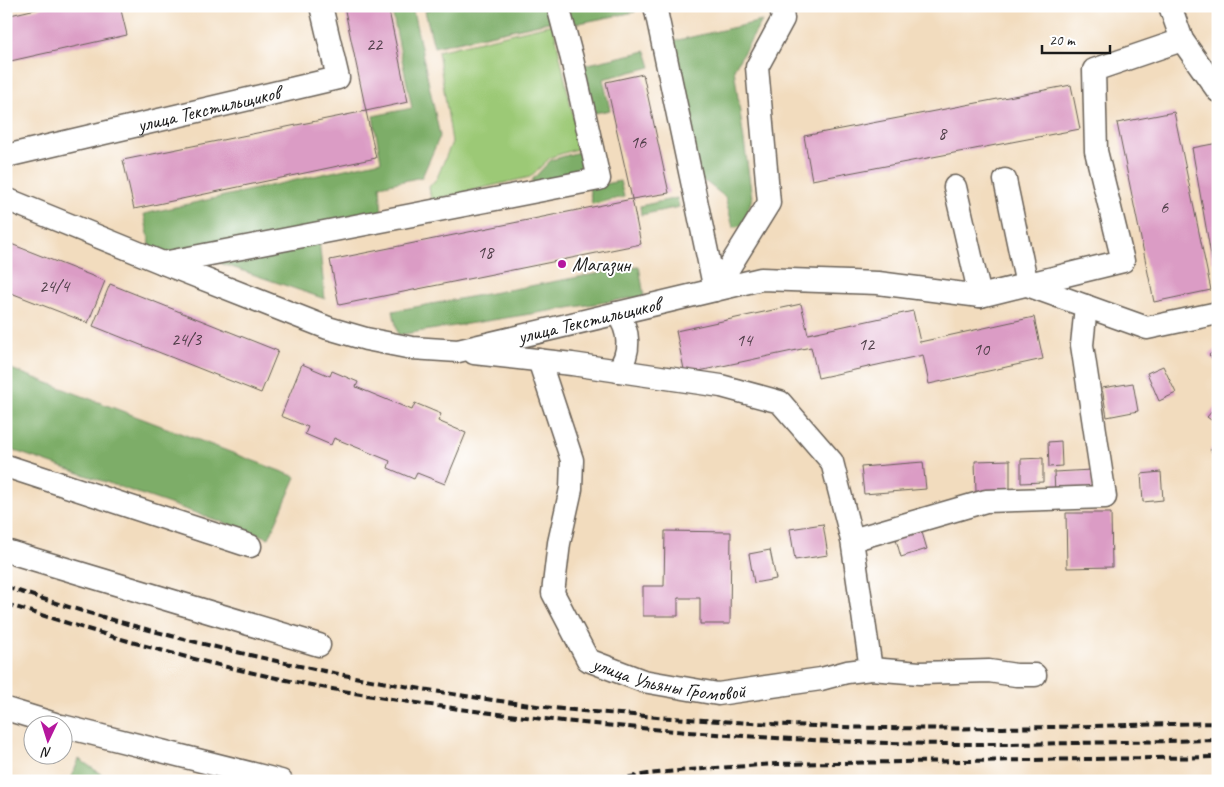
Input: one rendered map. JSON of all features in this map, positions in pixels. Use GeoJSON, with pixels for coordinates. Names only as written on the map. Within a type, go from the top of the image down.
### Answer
{"type":"FeatureCollection","features":[{"type":"Feature","properties":{"kind":"street","name":"улица Текстильщиков"},"geometry":{"type":"LineString","coordinates":[[6,156],[338,78],[321,6]]}},
{"type":"Feature","properties":{"kind":"street"},"geometry":{"type":"LineString","coordinates":[[163,263],[599,178],[558,6]]}},
{"type":"Feature","properties":{"kind":"street"},"geometry":{"type":"LineString","coordinates":[[655,6],[715,290]]}},
{"type":"Feature","properties":{"kind":"street"},"geometry":{"type":"LineString","coordinates":[[1170,6],[1182,40],[1218,91]]}},
{"type":"Feature","properties":{"kind":"street"},"geometry":{"type":"LineString","coordinates":[[715,290],[769,203],[757,68],[782,12]]}},
{"type":"Feature","properties":{"kind":"street","name":"улица Текстильщиков"},"geometry":{"type":"LineString","coordinates":[[6,199],[328,328],[366,339],[412,348],[458,351],[761,279],[878,283],[980,296],[1123,262],[1096,152],[1094,70],[1182,40]]}},
{"type":"Feature","properties":{"kind":"street"},"geometry":{"type":"LineString","coordinates":[[1005,180],[1026,285],[1147,328],[1218,313]]}},
{"type":"Feature","properties":{"kind":"street"},"geometry":{"type":"LineString","coordinates":[[955,187],[980,296]]}},
{"type":"Feature","properties":{"kind":"street"},"geometry":{"type":"LineString","coordinates":[[852,540],[986,500],[1104,497],[1082,345],[1086,306]]}},
{"type":"Feature","properties":{"kind":"street"},"geometry":{"type":"LineString","coordinates":[[617,313],[624,325],[628,342],[626,357],[618,371]]}},
{"type":"Feature","properties":{"kind":"street"},"geometry":{"type":"LineString","coordinates":[[458,351],[539,360],[721,386],[780,402],[832,462],[852,540],[872,669]]}},
{"type":"Feature","properties":{"kind":"street","name":"улица Ульяны Громовой"},"geometry":{"type":"LineString","coordinates":[[539,360],[572,460],[570,489],[559,543],[553,593],[588,660],[643,681],[718,694],[872,669],[920,673],[989,671],[1016,675],[1035,675]]}},
{"type":"Feature","properties":{"kind":"street"},"geometry":{"type":"LineString","coordinates":[[6,466],[250,546]]}},
{"type":"Feature","properties":{"kind":"street"},"geometry":{"type":"LineString","coordinates":[[6,551],[319,645]]}},
{"type":"Feature","properties":{"kind":"street"},"geometry":{"type":"LineString","coordinates":[[6,709],[22,714]]}},
{"type":"Feature","properties":{"kind":"street"},"geometry":{"type":"LineString","coordinates":[[72,729],[281,781]]}},
{"type":"Feature","properties":{"kind":"green space"},"geometry":{"type":"Polygon","coordinates":[[[391,6],[412,6],[440,136],[422,177],[380,186],[382,216],[153,260],[144,214],[381,161],[373,116],[412,108],[391,6]]]}},
{"type":"Feature","properties":{"kind":"green space"},"geometry":{"type":"Polygon","coordinates":[[[444,6],[550,6],[553,21],[434,47],[425,11],[444,6]]]}},
{"type":"Feature","properties":{"kind":"green space"},"geometry":{"type":"Polygon","coordinates":[[[566,6],[634,6],[635,12],[569,25],[566,6]]]}},
{"type":"Feature","properties":{"kind":"green space"},"geometry":{"type":"Polygon","coordinates":[[[762,21],[734,69],[752,198],[743,226],[733,227],[725,197],[706,182],[694,181],[665,43],[762,21]]]}},
{"type":"Feature","properties":{"kind":"green space"},"geometry":{"type":"Polygon","coordinates":[[[553,24],[580,148],[551,157],[530,177],[431,200],[429,187],[437,178],[452,142],[438,51],[553,24]]]}},
{"type":"Feature","properties":{"kind":"green space"},"geometry":{"type":"Polygon","coordinates":[[[646,51],[651,67],[603,79],[610,110],[595,113],[584,65],[646,51]]]}},
{"type":"Feature","properties":{"kind":"green space"},"geometry":{"type":"Polygon","coordinates":[[[582,151],[588,175],[533,186],[532,180],[551,160],[582,151]]]}},
{"type":"Feature","properties":{"kind":"green space"},"geometry":{"type":"Polygon","coordinates":[[[620,181],[624,197],[592,204],[589,187],[620,181]]]}},
{"type":"Feature","properties":{"kind":"green space"},"geometry":{"type":"Polygon","coordinates":[[[677,198],[679,207],[641,215],[640,206],[677,198]]]}},
{"type":"Feature","properties":{"kind":"green space"},"geometry":{"type":"Polygon","coordinates":[[[319,239],[325,299],[214,261],[319,239]]]}},
{"type":"Feature","properties":{"kind":"green space"},"geometry":{"type":"Polygon","coordinates":[[[639,266],[644,296],[398,335],[393,311],[639,266]]]}},
{"type":"Feature","properties":{"kind":"green space"},"geometry":{"type":"Polygon","coordinates":[[[6,367],[296,477],[269,538],[6,448],[6,367]]]}},
{"type":"Feature","properties":{"kind":"green space"},"geometry":{"type":"Polygon","coordinates":[[[79,759],[111,781],[70,781],[79,759]]]}},
{"type":"Feature","properties":{"kind":"building"},"geometry":{"type":"Polygon","coordinates":[[[49,6],[120,6],[127,35],[6,62],[6,16],[49,6]]]}},
{"type":"Feature","properties":{"kind":"building"},"geometry":{"type":"Polygon","coordinates":[[[344,6],[388,6],[408,102],[366,111],[344,6]]]}},
{"type":"Feature","properties":{"kind":"building"},"geometry":{"type":"Polygon","coordinates":[[[643,74],[669,193],[632,199],[606,82],[643,74]]]}},
{"type":"Feature","properties":{"kind":"building"},"geometry":{"type":"Polygon","coordinates":[[[1071,85],[1080,129],[812,180],[804,136],[1071,85]]]}},
{"type":"Feature","properties":{"kind":"building"},"geometry":{"type":"Polygon","coordinates":[[[366,111],[376,158],[134,209],[123,160],[366,111]]]}},
{"type":"Feature","properties":{"kind":"building"},"geometry":{"type":"Polygon","coordinates":[[[1174,112],[1211,290],[1154,302],[1117,123],[1174,112]]]}},
{"type":"Feature","properties":{"kind":"building"},"geometry":{"type":"Polygon","coordinates":[[[1218,143],[1218,260],[1212,261],[1192,148],[1218,143]]]}},
{"type":"Feature","properties":{"kind":"building"},"geometry":{"type":"Polygon","coordinates":[[[632,199],[641,244],[339,305],[330,260],[632,199]]]}},
{"type":"Feature","properties":{"kind":"building"},"geometry":{"type":"Polygon","coordinates":[[[6,242],[105,281],[88,323],[6,291],[6,242]]]}},
{"type":"Feature","properties":{"kind":"building"},"geometry":{"type":"Polygon","coordinates":[[[110,284],[278,351],[261,393],[93,326],[110,284]]]}},
{"type":"Feature","properties":{"kind":"building"},"geometry":{"type":"Polygon","coordinates":[[[801,304],[808,334],[913,311],[920,342],[1034,317],[1043,359],[929,384],[923,355],[818,378],[811,347],[685,374],[676,331],[801,304]]]}},
{"type":"Feature","properties":{"kind":"building"},"geometry":{"type":"Polygon","coordinates":[[[1218,348],[1218,365],[1209,355],[1218,348]]]}},
{"type":"Feature","properties":{"kind":"building"},"geometry":{"type":"Polygon","coordinates":[[[302,364],[330,376],[332,371],[358,382],[356,387],[412,410],[415,403],[441,414],[438,421],[466,433],[445,484],[417,473],[414,479],[388,468],[390,461],[334,438],[331,445],[305,434],[308,427],[281,416],[302,364]]]}},
{"type":"Feature","properties":{"kind":"building"},"geometry":{"type":"Polygon","coordinates":[[[1163,366],[1176,393],[1159,401],[1147,373],[1163,366]]]}},
{"type":"Feature","properties":{"kind":"building"},"geometry":{"type":"Polygon","coordinates":[[[1133,383],[1138,411],[1107,417],[1102,388],[1133,383]]]}},
{"type":"Feature","properties":{"kind":"building"},"geometry":{"type":"Polygon","coordinates":[[[1218,404],[1218,425],[1207,417],[1218,404]]]}},
{"type":"Feature","properties":{"kind":"building"},"geometry":{"type":"Polygon","coordinates":[[[1061,441],[1062,466],[1049,467],[1048,442],[1061,441]]]}},
{"type":"Feature","properties":{"kind":"building"},"geometry":{"type":"Polygon","coordinates":[[[1218,442],[1218,459],[1210,450],[1218,442]]]}},
{"type":"Feature","properties":{"kind":"building"},"geometry":{"type":"Polygon","coordinates":[[[1043,458],[1043,482],[1021,483],[1021,459],[1043,458]]]}},
{"type":"Feature","properties":{"kind":"building"},"geometry":{"type":"Polygon","coordinates":[[[1010,460],[1010,492],[976,492],[975,461],[1010,460]]]}},
{"type":"Feature","properties":{"kind":"building"},"geometry":{"type":"Polygon","coordinates":[[[923,462],[926,489],[864,494],[861,467],[923,462]]]}},
{"type":"Feature","properties":{"kind":"building"},"geometry":{"type":"Polygon","coordinates":[[[1092,470],[1093,492],[1055,493],[1054,472],[1092,470]]]}},
{"type":"Feature","properties":{"kind":"building"},"geometry":{"type":"Polygon","coordinates":[[[1161,472],[1163,500],[1143,502],[1141,474],[1161,472]]]}},
{"type":"Feature","properties":{"kind":"building"},"geometry":{"type":"Polygon","coordinates":[[[1066,513],[1111,513],[1112,567],[1067,568],[1066,513]]]}},
{"type":"Feature","properties":{"kind":"building"},"geometry":{"type":"Polygon","coordinates":[[[823,524],[828,555],[795,560],[790,529],[823,524]]]}},
{"type":"Feature","properties":{"kind":"building"},"geometry":{"type":"Polygon","coordinates":[[[921,529],[927,549],[901,557],[895,536],[921,529]]]}},
{"type":"Feature","properties":{"kind":"building"},"geometry":{"type":"Polygon","coordinates":[[[665,531],[731,532],[730,624],[700,624],[700,598],[678,598],[678,616],[643,616],[643,586],[664,586],[665,531]]]}},
{"type":"Feature","properties":{"kind":"building"},"geometry":{"type":"Polygon","coordinates":[[[770,550],[776,579],[754,583],[749,554],[770,550]]]}},
{"type":"Feature","properties":{"kind":"railway"},"geometry":{"type":"LineString","coordinates":[[6,587],[140,628],[276,661],[414,688],[553,708],[686,719],[856,727],[968,728],[1218,723]]}},
{"type":"Feature","properties":{"kind":"railway"},"geometry":{"type":"LineString","coordinates":[[6,604],[96,632],[249,672],[395,700],[541,719],[702,733],[860,742],[1014,744],[1218,740]]}},
{"type":"Feature","properties":{"kind":"railway"},"geometry":{"type":"LineString","coordinates":[[605,781],[688,770],[776,764],[1218,757]]}},
{"type":"Feature","properties":{"kind":"place","name":"Магазин"},"geometry":{"type":"Point","coordinates":[562,264]}}]}
